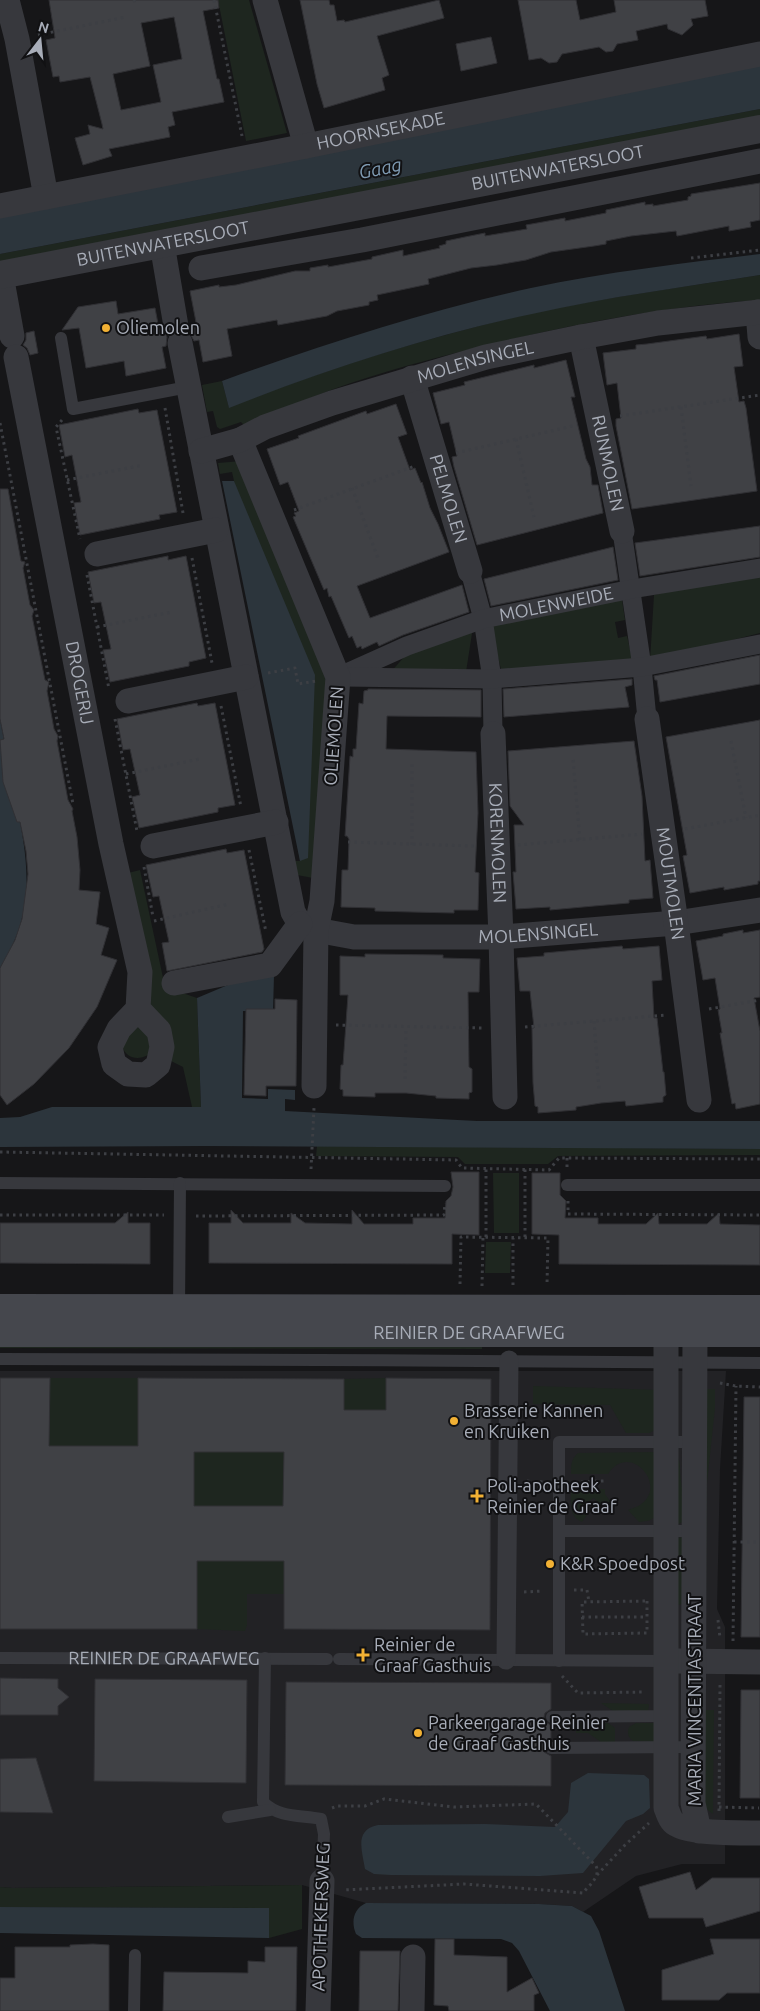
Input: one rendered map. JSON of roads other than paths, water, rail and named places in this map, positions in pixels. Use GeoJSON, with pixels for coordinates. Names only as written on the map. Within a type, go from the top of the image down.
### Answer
{"type":"FeatureCollection","features":[{"type":"Feature","properties":{"kind":"main road","name":"REINIER DE GRAAFWEG"},"geometry":{"type":"LineString","coordinates":[[0,1308],[179,1321],[666,1334],[760,1333]]}},
{"type":"Feature","properties":{"kind":"main road","name":"REINIER DE GRAAFWEG"},"geometry":{"type":"LineString","coordinates":[[0,1333],[179,1321],[682,1309],[760,1309]]}},
{"type":"Feature","properties":{"kind":"street"},"geometry":{"type":"LineString","coordinates":[[7,0],[17,39],[46,197]]}},
{"type":"Feature","properties":{"kind":"street"},"geometry":{"type":"LineString","coordinates":[[265,0],[306,146]]}},
{"type":"Feature","properties":{"kind":"street","name":"HOORNSEKADE"},"geometry":{"type":"LineString","coordinates":[[0,206],[760,54]]}},
{"type":"Feature","properties":{"kind":"street","name":"BUITENWATERSLOOT"},"geometry":{"type":"LineString","coordinates":[[0,275],[760,129]]}},
{"type":"Feature","properties":{"kind":"street","name":"BUITENWATERSLOOT"},"geometry":{"type":"LineString","coordinates":[[201,268],[362,240],[760,161]]}},
{"type":"Feature","properties":{"kind":"street"},"geometry":{"type":"LineString","coordinates":[[356,207],[362,240]]}},
{"type":"Feature","properties":{"kind":"street","name":"OLIEMOLEN"},"geometry":{"type":"LineString","coordinates":[[162,244],[166,275],[216,530],[252,676],[293,912],[308,927],[315,1025],[314,1092]]}},
{"type":"Feature","properties":{"kind":"street","name":"DROGERIJ"},"geometry":{"type":"LineString","coordinates":[[0,275],[111,844],[140,972],[138,1009]]}},
{"type":"Feature","properties":{"kind":"street"},"geometry":{"type":"LineString","coordinates":[[759,312],[760,337]]}},
{"type":"Feature","properties":{"kind":"street","name":"MOLENSINGEL"},"geometry":{"type":"LineString","coordinates":[[201,451],[240,440],[265,427],[332,403],[486,357],[658,323],[759,312]]}},
{"type":"Feature","properties":{"kind":"street","name":"RUNMOLEN"},"geometry":{"type":"LineString","coordinates":[[581,337],[622,531],[632,589]]}},
{"type":"Feature","properties":{"kind":"street","name":"PELMOLEN"},"geometry":{"type":"LineString","coordinates":[[412,378],[470,571],[482,619]]}},
{"type":"Feature","properties":{"kind":"street","name":"OLIEMOLEN"},"geometry":{"type":"LineString","coordinates":[[174,983],[270,965],[308,927],[322,901],[329,678],[240,440]]}},
{"type":"Feature","properties":{"kind":"street"},"geometry":{"type":"LineString","coordinates":[[92,563],[216,530]]}},
{"type":"Feature","properties":{"kind":"street","name":"MOLENWEIDE"},"geometry":{"type":"LineString","coordinates":[[329,678],[482,619],[632,589],[760,568]]}},
{"type":"Feature","properties":{"kind":"street","name":"MOLENWEIDE"},"geometry":{"type":"LineString","coordinates":[[632,589],[642,667]]}},
{"type":"Feature","properties":{"kind":"street","name":"MOLENWEIDE"},"geometry":{"type":"LineString","coordinates":[[482,619],[492,679]]}},
{"type":"Feature","properties":{"kind":"street"},"geometry":{"type":"LineString","coordinates":[[329,678],[492,679],[642,667],[760,644]]}},
{"type":"Feature","properties":{"kind":"street","name":"MOUTMOLEN"},"geometry":{"type":"LineString","coordinates":[[642,667],[647,719],[699,1100]]}},
{"type":"Feature","properties":{"kind":"street"},"geometry":{"type":"LineString","coordinates":[[118,706],[252,676]]}},
{"type":"Feature","properties":{"kind":"street","name":"KORENMOLEN"},"geometry":{"type":"LineString","coordinates":[[492,679],[505,1097]]}},
{"type":"Feature","properties":{"kind":"street"},"geometry":{"type":"LineString","coordinates":[[145,837],[276,822]]}},
{"type":"Feature","properties":{"kind":"street","name":"MOLENSINGEL"},"geometry":{"type":"LineString","coordinates":[[308,927],[354,936],[501,937],[676,923],[760,910]]}},
{"type":"Feature","properties":{"kind":"street"},"geometry":{"type":"LineString","coordinates":[[666,1334],[682,1309]]}},
{"type":"Feature","properties":{"kind":"street","name":"MARIA VINCENTIASTRAAT"},"geometry":{"type":"LineString","coordinates":[[682,1309],[695,1334],[693,1803],[699,1831]]}},
{"type":"Feature","properties":{"kind":"street","name":"MARIA VINCENTIASTRAAT"},"geometry":{"type":"LineString","coordinates":[[666,1334],[666,1808],[673,1823],[699,1831],[760,1834]]}},
{"type":"Feature","properties":{"kind":"street","name":"REINIER DE GRAAFWEG"},"geometry":{"type":"LineString","coordinates":[[506,1660],[509,1360]]}},
{"type":"Feature","properties":{"kind":"street"},"geometry":{"type":"LineString","coordinates":[[667,1661],[760,1662]]}},
{"type":"Feature","properties":{"kind":"street","name":"APOTHEKERSWEG"},"geometry":{"type":"LineString","coordinates":[[318,2011],[322,1886]]}},
{"type":"Feature","properties":{"kind":"street"},"geometry":{"type":"LineString","coordinates":[[412,2011],[413,1957]]}},
{"type":"Feature","properties":{"kind":"lane"},"geometry":{"type":"LineString","coordinates":[[61,338],[73,409],[188,388]]}},
{"type":"Feature","properties":{"kind":"lane"},"geometry":{"type":"LineString","coordinates":[[0,1183],[445,1186]]}},
{"type":"Feature","properties":{"kind":"lane"},"geometry":{"type":"LineString","coordinates":[[179,1321],[180,1183]]}},
{"type":"Feature","properties":{"kind":"lane"},"geometry":{"type":"LineString","coordinates":[[567,1185],[760,1185]]}},
{"type":"Feature","properties":{"kind":"lane","name":"REINIER DE GRAAFWEG"},"geometry":{"type":"LineString","coordinates":[[0,1359],[509,1360],[760,1363]]}},
{"type":"Feature","properties":{"kind":"lane"},"geometry":{"type":"LineString","coordinates":[[558,1666],[559,1442],[696,1442]]}},
{"type":"Feature","properties":{"kind":"lane"},"geometry":{"type":"LineString","coordinates":[[559,1531],[695,1531]]}},
{"type":"Feature","properties":{"kind":"lane","name":"REINIER DE GRAAFWEG"},"geometry":{"type":"LineString","coordinates":[[0,1658],[506,1660],[558,1666],[667,1661]]}},
{"type":"Feature","properties":{"kind":"lane"},"geometry":{"type":"LineString","coordinates":[[265,1658],[263,1802],[270,1810]]}},
{"type":"Feature","properties":{"kind":"lane"},"geometry":{"type":"LineString","coordinates":[[552,1717],[656,1716],[666,1701]]}},
{"type":"Feature","properties":{"kind":"lane"},"geometry":{"type":"LineString","coordinates":[[551,1748],[666,1748],[683,1747],[694,1741]]}},
{"type":"Feature","properties":{"kind":"lane"},"geometry":{"type":"LineString","coordinates":[[228,1817],[270,1810]]}},
{"type":"Feature","properties":{"kind":"lane","name":"APOTHEKERSWEG"},"geometry":{"type":"LineString","coordinates":[[270,1810],[282,1815],[304,1816],[321,1820],[324,1834],[322,1886]]}},
{"type":"Feature","properties":{"kind":"lane"},"geometry":{"type":"LineString","coordinates":[[134,2011],[135,1955]]}},
{"type":"Feature","properties":{"kind":"water","name":"Gaag"},"geometry":{"type":"Polygon","coordinates":[[[760,65],[760,109],[0,254],[0,218],[760,65]]]}},
{"type":"Feature","properties":{"kind":"water"},"geometry":{"type":"Polygon","coordinates":[[[760,254],[760,275],[589,302],[455,332],[341,367],[229,408],[222,381],[337,341],[414,318],[492,297],[559,282],[645,268],[760,254]]]}},
{"type":"Feature","properties":{"kind":"water"},"geometry":{"type":"Polygon","coordinates":[[[222,481],[234,481],[315,675],[308,858],[300,861],[222,481]]]}},
{"type":"Feature","properties":{"kind":"water"},"geometry":{"type":"Polygon","coordinates":[[[0,719],[21,825],[26,867],[26,887],[20,927],[12,947],[0,968],[0,719]]]}},
{"type":"Feature","properties":{"kind":"water"},"geometry":{"type":"Polygon","coordinates":[[[274,975],[273,1011],[243,1011],[242,1098],[268,1099],[268,1089],[295,1090],[295,1100],[285,1099],[285,1111],[477,1121],[760,1121],[760,1149],[204,1146],[0,1147],[0,1118],[20,1117],[52,1107],[201,1107],[197,998],[235,982],[274,975]]]}},
{"type":"Feature","properties":{"kind":"water"},"geometry":{"type":"Polygon","coordinates":[[[588,1773],[644,1775],[649,1779],[650,1808],[643,1814],[626,1821],[583,1873],[540,1876],[391,1875],[374,1874],[365,1869],[361,1842],[365,1831],[378,1825],[485,1824],[555,1827],[568,1812],[571,1783],[588,1773]]]}},
{"type":"Feature","properties":{"kind":"water"},"geometry":{"type":"Polygon","coordinates":[[[366,1903],[539,1904],[572,1906],[591,1916],[599,1931],[625,2011],[550,2011],[519,1951],[512,1943],[501,1939],[362,1938],[356,1934],[354,1916],[358,1909],[366,1903]]]}},
{"type":"Feature","properties":{"kind":"water"},"geometry":{"type":"Polygon","coordinates":[[[0,1907],[269,1908],[269,1938],[0,1933],[0,1907]]]}},
{"type":"Feature","properties":{"kind":"place","name":"Oliemolen"},"geometry":{"type":"Point","coordinates":[106,328]}},
{"type":"Feature","properties":{"kind":"place","name":"Brasserie Kannen en Kruiken"},"geometry":{"type":"Point","coordinates":[454,1421]}},
{"type":"Feature","properties":{"kind":"place","name":"Poli-apotheek Reinier de Graaf"},"geometry":{"type":"Point","coordinates":[477,1496]}},
{"type":"Feature","properties":{"kind":"place","name":"K&R Spoedpost"},"geometry":{"type":"Point","coordinates":[550,1564]}},
{"type":"Feature","properties":{"kind":"place","name":"Reinier de Graaf Gasthuis"},"geometry":{"type":"Point","coordinates":[363,1655]}},
{"type":"Feature","properties":{"kind":"place","name":"Parkeergarage Reinier de Graaf Gasthuis"},"geometry":{"type":"Point","coordinates":[418,1733]}}]}
